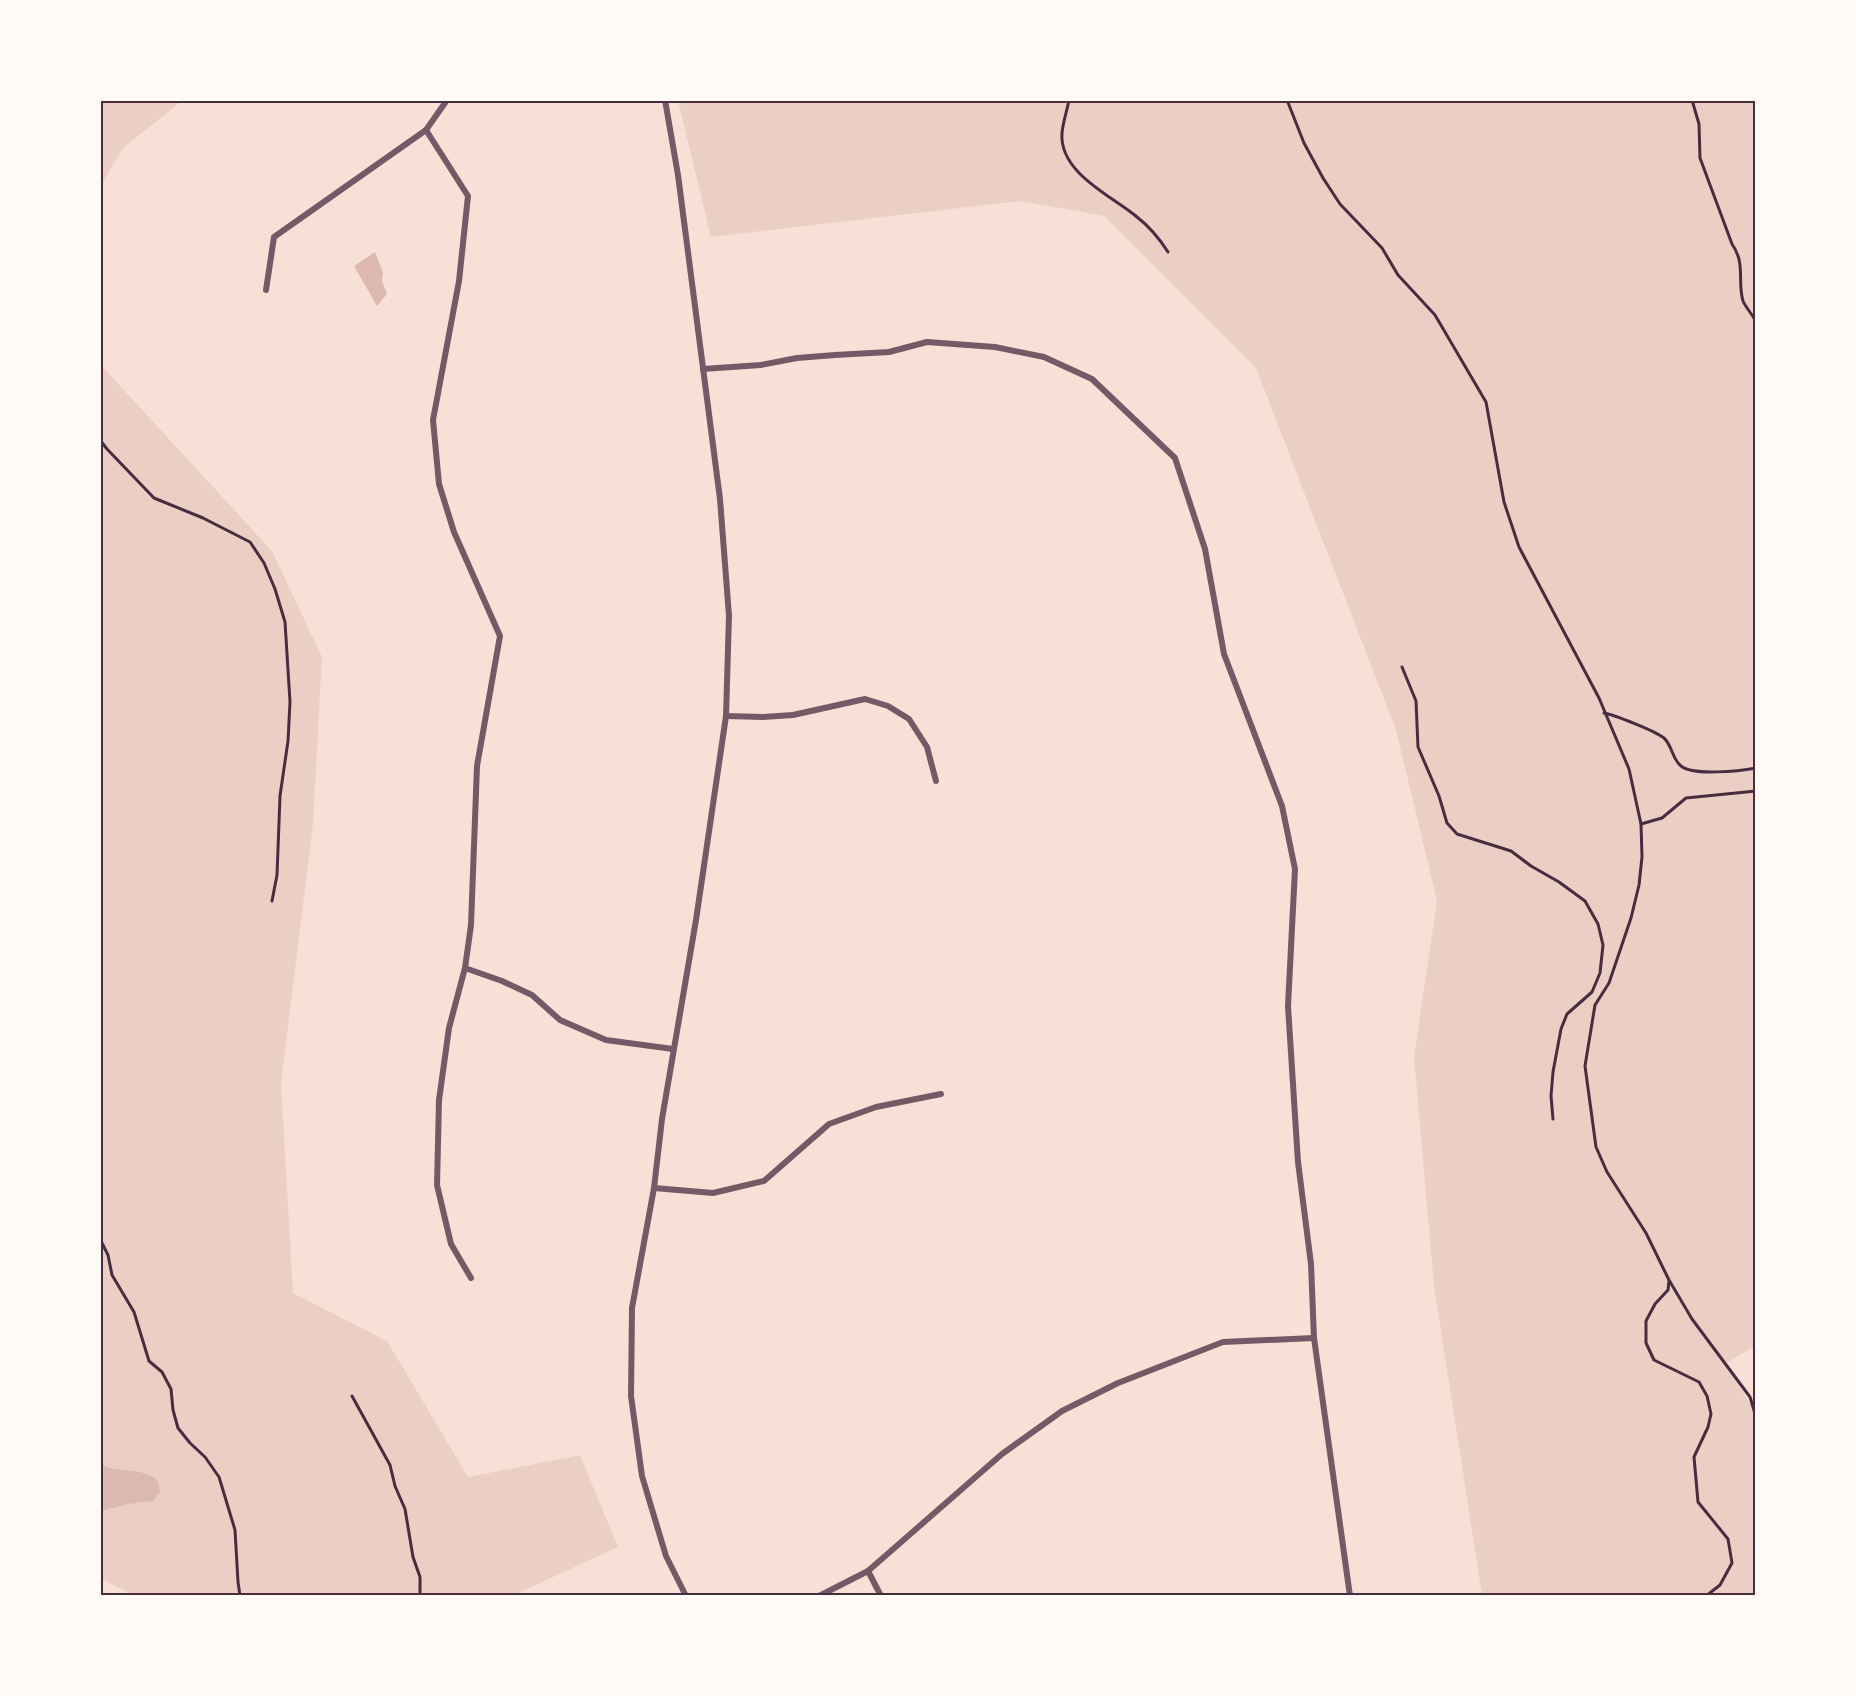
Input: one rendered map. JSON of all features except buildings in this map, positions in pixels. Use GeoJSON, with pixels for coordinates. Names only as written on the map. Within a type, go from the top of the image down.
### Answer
{"type":"FeatureCollection","features":[{"type":"Feature","properties":{"kind":"street"},"geometry":{"type":"LineString","coordinates":[[266,290],[274,237],[426,130],[447,100]]}},
{"type":"Feature","properties":{"kind":"street"},"geometry":{"type":"LineString","coordinates":[[665,100],[678,175],[720,499],[729,616],[726,716],[696,920],[662,1119],[654,1188],[632,1308],[631,1396],[642,1476],[666,1556],[686,1596]]}},
{"type":"Feature","properties":{"kind":"street"},"geometry":{"type":"LineString","coordinates":[[426,130],[468,196],[459,281],[433,420],[439,484],[454,532],[500,636],[477,766],[471,925],[465,968],[449,1028],[439,1100],[437,1185],[451,1244],[471,1278]]}},
{"type":"Feature","properties":{"kind":"street"},"geometry":{"type":"LineString","coordinates":[[703,369],[761,365],[797,358],[889,352],[927,342],[995,347],[1044,357],[1092,379],[1175,458],[1205,549],[1224,654],[1282,806],[1295,869],[1288,1006],[1298,1162],[1311,1264],[1314,1338],[1350,1596]]}},
{"type":"Feature","properties":{"kind":"street"},"geometry":{"type":"LineString","coordinates":[[726,716],[793,715],[865,699],[888,706],[909,718],[927,747],[936,781]]}},
{"type":"Feature","properties":{"kind":"street"},"geometry":{"type":"LineString","coordinates":[[465,968],[532,995],[560,1020],[606,1040],[673,1049]]}},
{"type":"Feature","properties":{"kind":"street"},"geometry":{"type":"LineString","coordinates":[[654,1188],[713,1193],[764,1181],[829,1124],[876,1107],[941,1094]]}},
{"type":"Feature","properties":{"kind":"street"},"geometry":{"type":"LineString","coordinates":[[819,1596],[868,1571],[1002,1454],[1062,1411],[1118,1383],[1223,1342],[1314,1338]]}},
{"type":"Feature","properties":{"kind":"street"},"geometry":{"type":"LineString","coordinates":[[868,1571],[881,1596]]}},
{"type":"Feature","properties":{"kind":"path"},"geometry":{"type":"LineString","coordinates":[[1069,100],[1062,134],[1067,155],[1081,175],[1137,216],[1158,236],[1168,252]]}},
{"type":"Feature","properties":{"kind":"path"},"geometry":{"type":"LineString","coordinates":[[1287,100],[1304,143],[1340,204],[1382,248],[1398,275],[1435,315],[1486,402],[1504,502],[1519,547],[1599,698],[1629,769],[1641,825],[1642,857],[1631,918],[1609,983],[1595,1005],[1585,1066],[1596,1147],[1607,1172],[1646,1233],[1669,1280],[1692,1318],[1750,1397],[1755,1417]]}},
{"type":"Feature","properties":{"kind":"path"},"geometry":{"type":"LineString","coordinates":[[1692,100],[1699,124],[1700,158],[1732,244],[1737,251],[1742,268],[1743,303],[1755,322]]}},
{"type":"Feature","properties":{"kind":"path"},"geometry":{"type":"LineString","coordinates":[[1755,100],[1755,119]]}},
{"type":"Feature","properties":{"kind":"path"},"geometry":{"type":"LineString","coordinates":[[100,440],[154,498],[203,518],[250,542],[264,563],[274,589],[285,622],[291,702],[280,796],[277,875],[272,901]]}},
{"type":"Feature","properties":{"kind":"path"},"geometry":{"type":"LineString","coordinates":[[1402,667],[1416,701],[1418,747],[1439,796],[1447,823],[1457,834],[1511,851],[1559,882],[1585,901],[1598,924],[1603,945],[1600,973],[1592,992],[1567,1014],[1561,1029],[1551,1096],[1554,1119]]}},
{"type":"Feature","properties":{"kind":"path"},"geometry":{"type":"LineString","coordinates":[[1604,712],[1616,715],[1665,739],[1673,757],[1682,767],[1696,771],[1755,768]]}},
{"type":"Feature","properties":{"kind":"path"},"geometry":{"type":"LineString","coordinates":[[1641,825],[1662,818],[1686,798],[1755,791]]}},
{"type":"Feature","properties":{"kind":"path"},"geometry":{"type":"LineString","coordinates":[[100,1239],[108,1255],[112,1275],[134,1312],[149,1360],[162,1372],[171,1389],[178,1428],[205,1457],[219,1477],[235,1530],[240,1596]]}},
{"type":"Feature","properties":{"kind":"path"},"geometry":{"type":"LineString","coordinates":[[1669,1280],[1668,1290],[1655,1304],[1646,1321],[1646,1343],[1654,1360],[1699,1382],[1707,1396],[1711,1414],[1708,1427],[1694,1456],[1698,1502],[1728,1539],[1732,1563],[1720,1585],[1706,1596]]}},
{"type":"Feature","properties":{"kind":"path"},"geometry":{"type":"LineString","coordinates":[[352,1396],[390,1465],[395,1486],[405,1509],[412,1557],[420,1577],[420,1596]]}},
{"type":"Feature","properties":{"kind":"shaded area"},"geometry":{"type":"Polygon","coordinates":[[[101,100],[182,101],[123,148],[101,185],[101,100]]]}},
{"type":"Feature","properties":{"kind":"shaded area"},"geometry":{"type":"Polygon","coordinates":[[[678,101],[1755,101],[1756,1346],[1726,1363],[1755,1413],[1755,1595],[1482,1595],[1434,1286],[1414,1057],[1437,901],[1396,730],[1256,368],[1104,216],[1020,201],[711,237],[678,101]]]}},
{"type":"Feature","properties":{"kind":"shaded area"},"geometry":{"type":"Polygon","coordinates":[[[375,252],[383,273],[382,281],[387,294],[377,306],[354,266],[375,252]]]}},
{"type":"Feature","properties":{"kind":"shaded area"},"geometry":{"type":"Polygon","coordinates":[[[100,364],[272,551],[322,657],[313,824],[281,1083],[293,1293],[387,1341],[468,1477],[580,1455],[618,1547],[514,1595],[136,1596],[101,1579],[100,364]]]}},
{"type":"Feature","properties":{"kind":"shaded area"},"geometry":{"type":"Polygon","coordinates":[[[100,1464],[151,1476],[158,1481],[160,1492],[153,1501],[101,1511],[100,1464]]]}}]}
